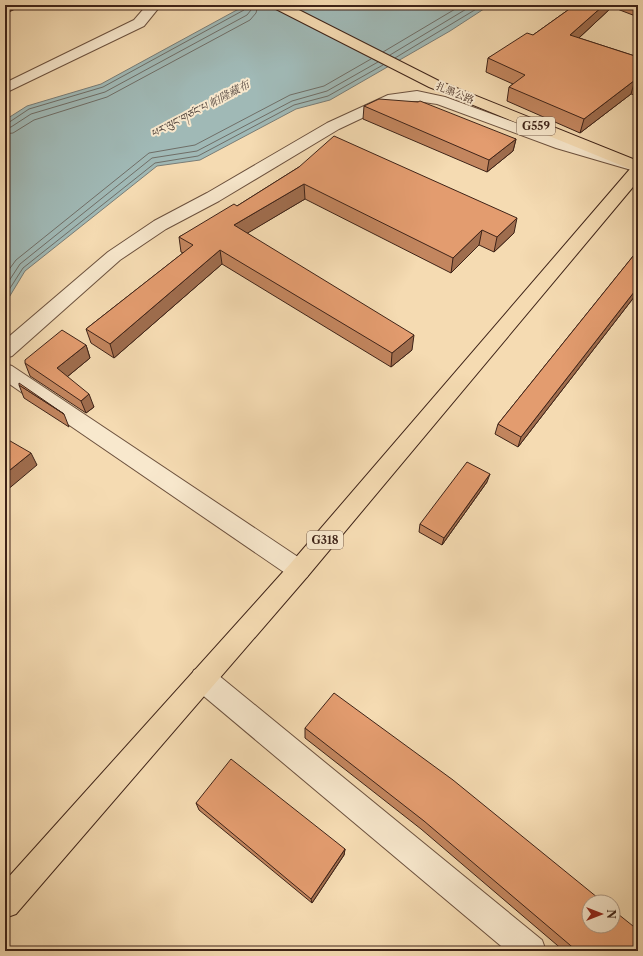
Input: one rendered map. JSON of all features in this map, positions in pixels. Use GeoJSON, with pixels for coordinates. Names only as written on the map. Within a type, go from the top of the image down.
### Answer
{"type":"FeatureCollection","features":[{"type":"Feature","properties":{"kind":"highway","name":"扎墨公路"},"geometry":{"type":"LineString","coordinates":[[278,5],[434,84],[638,168]]}},
{"type":"Feature","properties":{"kind":"highway","name":"G318"},"geometry":{"type":"LineString","coordinates":[[6,899],[299,570],[638,168]]}},
{"type":"Feature","properties":{"kind":"street"},"geometry":{"type":"LineString","coordinates":[[5,89],[139,23],[154,5]]}},
{"type":"Feature","properties":{"kind":"street"},"geometry":{"type":"LineString","coordinates":[[5,351],[114,256],[160,225],[213,197],[333,126],[393,98],[416,96],[440,100],[562,145],[638,168]]}},
{"type":"Feature","properties":{"kind":"street"},"geometry":{"type":"LineString","coordinates":[[5,371],[299,570]]}},
{"type":"Feature","properties":{"kind":"street"},"geometry":{"type":"LineString","coordinates":[[203,679],[531,951]]}},
{"type":"Feature","properties":{"kind":"water","name":"ཕར་ལུང་གཙང་པ 帕隆藏布"},"geometry":{"type":"Polygon","coordinates":[[[246,5],[490,5],[450,31],[330,100],[296,109],[200,160],[157,166],[25,271],[5,304],[5,120],[27,106],[101,84],[246,5]]]}},
{"type":"Feature","properties":{"kind":"building"},"geometry":{"type":"Polygon","coordinates":[[[575,5],[604,5],[570,35],[638,57],[638,81],[635,80],[584,119],[509,87],[525,75],[488,58],[527,33],[533,35],[575,5]]]}},
{"type":"Feature","properties":{"kind":"building"},"geometry":{"type":"Polygon","coordinates":[[[379,99],[420,101],[516,139],[489,160],[364,106],[379,99]]]}},
{"type":"Feature","properties":{"kind":"building"},"geometry":{"type":"Polygon","coordinates":[[[334,136],[517,218],[497,237],[482,230],[453,258],[304,184],[234,225],[414,335],[392,353],[220,250],[110,344],[86,329],[193,245],[179,237],[234,204],[237,206],[299,167],[334,136]]]}},
{"type":"Feature","properties":{"kind":"building"},"geometry":{"type":"Polygon","coordinates":[[[638,250],[638,287],[521,437],[498,424],[638,250]]]}},
{"type":"Feature","properties":{"kind":"building"},"geometry":{"type":"Polygon","coordinates":[[[62,330],[86,345],[57,368],[89,394],[81,401],[25,363],[25,360],[62,330]]]}},
{"type":"Feature","properties":{"kind":"building"},"geometry":{"type":"Polygon","coordinates":[[[19,383],[64,414],[19,385],[19,383]]]}},
{"type":"Feature","properties":{"kind":"building"},"geometry":{"type":"Polygon","coordinates":[[[5,438],[31,453],[5,474],[5,438]]]}},
{"type":"Feature","properties":{"kind":"building"},"geometry":{"type":"Polygon","coordinates":[[[467,462],[490,474],[444,538],[420,524],[467,462]]]}},
{"type":"Feature","properties":{"kind":"building"},"geometry":{"type":"Polygon","coordinates":[[[334,693],[453,780],[593,894],[581,894],[581,934],[621,934],[621,916],[638,930],[638,938],[631,951],[577,951],[424,821],[305,728],[334,693]]]}},
{"type":"Feature","properties":{"kind":"building"},"geometry":{"type":"Polygon","coordinates":[[[231,759],[345,849],[311,899],[196,803],[231,759]]]}}]}
